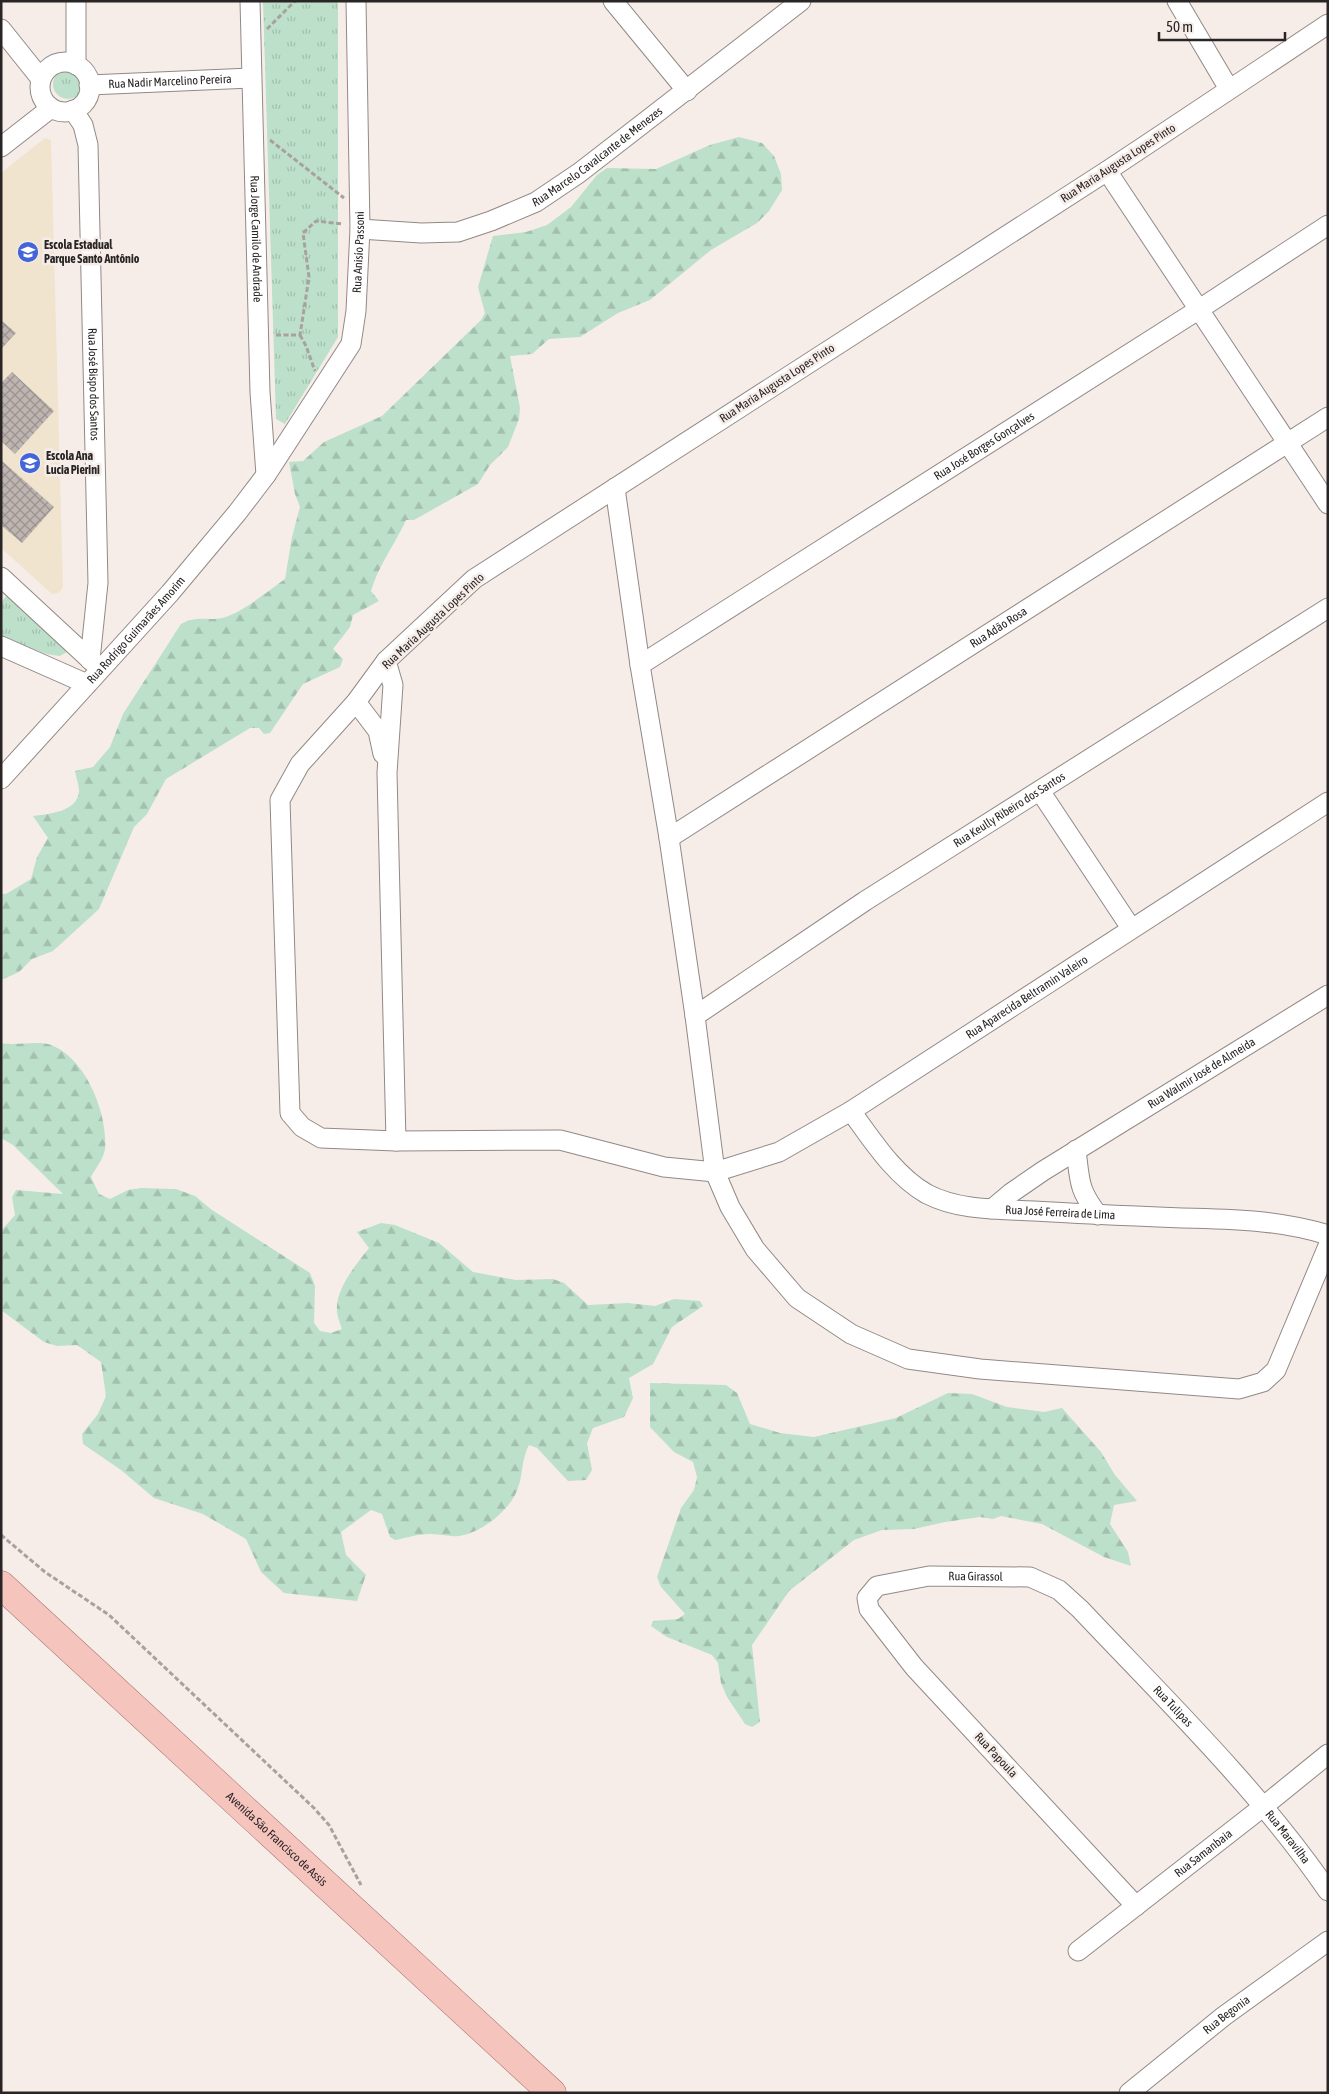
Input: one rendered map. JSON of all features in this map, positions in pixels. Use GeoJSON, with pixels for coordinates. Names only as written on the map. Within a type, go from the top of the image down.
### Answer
{"type":"FeatureCollection","features":[{"type":"Feature","properties":{"kind":"main road","name":"Avenida São Francisco de Assis"},"geometry":{"type":"LineString","coordinates":[[1,1584],[552,2093]]}},
{"type":"Feature","properties":{"kind":"street"},"geometry":{"type":"LineString","coordinates":[[76,1],[76,65]]}},
{"type":"Feature","properties":{"kind":"street","name":"Rua Jorge Camilo de Andrade"},"geometry":{"type":"LineString","coordinates":[[250,1],[260,392],[266,475]]}},
{"type":"Feature","properties":{"kind":"street","name":"Rua Anisío Passoni"},"geometry":{"type":"LineString","coordinates":[[266,475],[351,344],[356,311],[352,226],[356,1]]}},
{"type":"Feature","properties":{"kind":"street"},"geometry":{"type":"LineString","coordinates":[[613,1],[687,90]]}},
{"type":"Feature","properties":{"kind":"street","name":"Rua Marcelo Cavalcante de Menezes"},"geometry":{"type":"LineString","coordinates":[[352,226],[421,233],[458,232],[491,221],[536,202],[579,173],[801,1]]}},
{"type":"Feature","properties":{"kind":"street"},"geometry":{"type":"LineString","coordinates":[[1177,1],[1229,90]]}},
{"type":"Feature","properties":{"kind":"street","name":"Rua Maria Augusta Lopes Pinto"},"geometry":{"type":"LineString","coordinates":[[396,1141],[321,1138],[302,1127],[290,1113],[280,800],[300,764],[356,702],[386,661],[474,579],[1107,171],[1328,24]]}},
{"type":"Feature","properties":{"kind":"street"},"geometry":{"type":"LineString","coordinates":[[1,29],[41,80]]}},
{"type":"Feature","properties":{"kind":"street"},"geometry":{"type":"LineString","coordinates":[[59,63],[76,65],[82,70],[89,85],[86,101],[73,110],[58,111],[51,108],[41,95],[41,80],[45,72],[59,63]]}},
{"type":"Feature","properties":{"kind":"street","name":"Rua Nadir Marcelino Pereira"},"geometry":{"type":"LineString","coordinates":[[89,85],[251,78]]}},
{"type":"Feature","properties":{"kind":"street"},"geometry":{"type":"LineString","coordinates":[[1,147],[51,108]]}},
{"type":"Feature","properties":{"kind":"street","name":"Rua José Bispo dos Santos"},"geometry":{"type":"LineString","coordinates":[[73,110],[83,125],[88,145],[98,582],[95,664]]}},
{"type":"Feature","properties":{"kind":"street"},"geometry":{"type":"LineString","coordinates":[[1107,171],[1328,504]]}},
{"type":"Feature","properties":{"kind":"street","name":"Rua José Borges Gonçalves"},"geometry":{"type":"LineString","coordinates":[[640,666],[1328,225]]}},
{"type":"Feature","properties":{"kind":"street","name":"Rua Adão Rosa"},"geometry":{"type":"LineString","coordinates":[[669,838],[1328,418]]}},
{"type":"Feature","properties":{"kind":"street","name":"Rua Rodrigo Guimarães Amorim"},"geometry":{"type":"LineString","coordinates":[[1,779],[87,684],[95,664],[170,593],[266,475]]}},
{"type":"Feature","properties":{"kind":"street"},"geometry":{"type":"LineString","coordinates":[[615,488],[640,666],[669,838],[715,1172],[730,1207],[755,1249],[797,1298],[851,1334],[908,1359],[980,1369],[1240,1389],[1263,1382],[1276,1370],[1328,1246]]}},
{"type":"Feature","properties":{"kind":"street"},"geometry":{"type":"LineString","coordinates":[[1,578],[95,664]]}},
{"type":"Feature","properties":{"kind":"street","name":"Rua Keully Ribeiro dos Santos"},"geometry":{"type":"LineString","coordinates":[[695,1016],[865,902],[1328,608]]}},
{"type":"Feature","properties":{"kind":"street"},"geometry":{"type":"LineString","coordinates":[[1,646],[87,684]]}},
{"type":"Feature","properties":{"kind":"street"},"geometry":{"type":"LineString","coordinates":[[386,661],[393,685],[387,772],[396,1141],[560,1140],[664,1167],[715,1172]]}},
{"type":"Feature","properties":{"kind":"street"},"geometry":{"type":"LineString","coordinates":[[356,702],[378,731],[387,772]]}},
{"type":"Feature","properties":{"kind":"street"},"geometry":{"type":"LineString","coordinates":[[1040,791],[1131,928]]}},
{"type":"Feature","properties":{"kind":"street","name":"Rua Aparecida Beltramin Valeiro"},"geometry":{"type":"LineString","coordinates":[[715,1172],[779,1152],[852,1111],[1131,928],[1328,802]]}},
{"type":"Feature","properties":{"kind":"street","name":"Rua Walmir José de Almeida"},"geometry":{"type":"LineString","coordinates":[[992,1209],[1011,1193],[1076,1150],[1328,996]]}},
{"type":"Feature","properties":{"kind":"street","name":"Rua José Ferreira de Lima"},"geometry":{"type":"LineString","coordinates":[[852,1111],[877,1146],[906,1178],[926,1193],[952,1204],[992,1209],[1098,1215],[1236,1220],[1284,1224],[1328,1235]]}},
{"type":"Feature","properties":{"kind":"street"},"geometry":{"type":"LineString","coordinates":[[1076,1150],[1080,1184],[1085,1198],[1098,1215]]}},
{"type":"Feature","properties":{"kind":"street","name":"Rua Girassol"},"geometry":{"type":"LineString","coordinates":[[866,1598],[877,1586],[929,1576],[1030,1577],[1059,1590],[1080,1609]]}},
{"type":"Feature","properties":{"kind":"street","name":"Rua Papoula"},"geometry":{"type":"LineString","coordinates":[[866,1598],[869,1609],[914,1667],[1136,1906]]}},
{"type":"Feature","properties":{"kind":"street","name":"Rua Tulipas"},"geometry":{"type":"LineString","coordinates":[[1080,1609],[1264,1806]]}},
{"type":"Feature","properties":{"kind":"street","name":"Rua Samanbaia"},"geometry":{"type":"LineString","coordinates":[[1078,1951],[1328,1754]]}},
{"type":"Feature","properties":{"kind":"street","name":"Rua Maravilha"},"geometry":{"type":"LineString","coordinates":[[1264,1806],[1303,1855],[1328,1891]]}},
{"type":"Feature","properties":{"kind":"street","name":"Rua Begonia"},"geometry":{"type":"LineString","coordinates":[[1129,2093],[1224,2016],[1328,1941]]}},
{"type":"Feature","properties":{"kind":"path"},"geometry":{"type":"LineString","coordinates":[[265,32],[295,1]]}},
{"type":"Feature","properties":{"kind":"path"},"geometry":{"type":"LineString","coordinates":[[265,137],[339,196]]}},
{"type":"Feature","properties":{"kind":"path"},"geometry":{"type":"LineString","coordinates":[[318,377],[300,335],[309,277],[303,233],[316,222],[352,226]]}},
{"type":"Feature","properties":{"kind":"path"},"geometry":{"type":"LineString","coordinates":[[269,334],[300,335]]}},
{"type":"Feature","properties":{"kind":"path"},"geometry":{"type":"LineString","coordinates":[[1,1535],[45,1572],[109,1616],[309,1802],[329,1825],[360,1884],[366,1890]]}},
{"type":"Feature","properties":{"kind":"shaded area"},"geometry":{"type":"Polygon","coordinates":[[[45,138],[51,140],[63,587],[59,593],[52,594],[1,548],[1,173],[45,138]]]}},
{"type":"Feature","properties":{"kind":"green space"},"geometry":{"type":"Polygon","coordinates":[[[263,1],[338,1],[338,337],[285,424],[276,419],[263,1]]]}},
{"type":"Feature","properties":{"kind":"green space"},"geometry":{"type":"Polygon","coordinates":[[[68,69],[74,70],[82,78],[82,90],[74,98],[68,99],[62,98],[54,90],[53,84],[54,78],[62,70],[68,69]]]}},
{"type":"Feature","properties":{"kind":"green space"},"geometry":{"type":"Polygon","coordinates":[[[739,137],[762,143],[774,156],[781,174],[782,190],[769,211],[757,223],[711,250],[650,300],[618,313],[580,337],[549,339],[532,354],[510,356],[520,408],[519,419],[508,447],[490,465],[478,484],[414,520],[406,520],[382,564],[371,591],[379,601],[353,615],[350,627],[333,649],[343,659],[340,667],[303,684],[270,733],[264,734],[259,728],[250,728],[166,779],[147,814],[134,827],[99,909],[53,951],[32,959],[19,972],[1,980],[1,894],[6,894],[31,879],[37,857],[48,838],[33,816],[61,811],[74,803],[79,791],[75,771],[93,767],[110,747],[123,714],[181,624],[192,620],[216,619],[230,615],[255,601],[285,579],[292,537],[300,507],[295,494],[289,462],[303,461],[324,442],[382,416],[481,320],[485,313],[478,287],[493,236],[526,232],[547,225],[571,207],[597,175],[607,168],[656,169],[710,145],[739,137]]]}},
{"type":"Feature","properties":{"kind":"green space"},"geometry":{"type":"Polygon","coordinates":[[[10,591],[72,649],[60,656],[46,654],[1,637],[1,603],[10,591]]]}},
{"type":"Feature","properties":{"kind":"green space"},"geometry":{"type":"Polygon","coordinates":[[[1,1043],[40,1043],[51,1045],[75,1062],[84,1074],[98,1104],[105,1135],[104,1152],[91,1177],[99,1194],[110,1199],[128,1190],[141,1188],[176,1189],[195,1196],[212,1210],[310,1273],[315,1286],[314,1323],[320,1331],[331,1333],[342,1329],[337,1312],[339,1294],[348,1277],[369,1248],[357,1232],[381,1223],[395,1225],[439,1243],[473,1272],[516,1280],[553,1279],[564,1283],[588,1305],[628,1303],[655,1306],[674,1299],[700,1301],[703,1306],[672,1327],[653,1364],[629,1378],[633,1398],[624,1417],[593,1428],[587,1443],[592,1470],[586,1480],[568,1481],[537,1448],[529,1445],[524,1458],[520,1481],[512,1500],[500,1514],[476,1531],[459,1536],[425,1534],[395,1540],[390,1537],[382,1514],[371,1510],[341,1532],[346,1555],[366,1575],[357,1601],[284,1593],[261,1572],[246,1539],[203,1514],[154,1498],[121,1470],[83,1444],[82,1434],[98,1414],[106,1396],[101,1362],[77,1345],[57,1346],[44,1342],[1,1310],[1,1231],[15,1215],[12,1197],[16,1190],[63,1194],[13,1145],[1,1138],[1,1043]]]}},
{"type":"Feature","properties":{"kind":"green space"},"geometry":{"type":"Polygon","coordinates":[[[650,1383],[726,1385],[737,1393],[750,1424],[780,1433],[814,1437],[896,1418],[948,1393],[972,1394],[1007,1407],[1044,1412],[1062,1408],[1101,1452],[1115,1475],[1137,1501],[1114,1505],[1110,1524],[1128,1552],[1131,1566],[1104,1557],[1042,1524],[1001,1516],[993,1519],[980,1517],[945,1522],[914,1529],[882,1530],[854,1540],[789,1591],[752,1645],[760,1722],[752,1727],[745,1724],[727,1697],[721,1683],[718,1663],[712,1655],[667,1637],[651,1626],[653,1621],[678,1619],[685,1614],[661,1587],[657,1577],[681,1508],[694,1490],[697,1477],[693,1462],[674,1452],[650,1427],[650,1383]]]}},
{"type":"Feature","properties":{"kind":"building"},"geometry":{"type":"Polygon","coordinates":[[[1,320],[16,333],[1,349],[1,320]]]}},
{"type":"Feature","properties":{"kind":"building"},"geometry":{"type":"Polygon","coordinates":[[[12,372],[54,411],[15,454],[1,441],[1,383],[12,372]]]}},
{"type":"Feature","properties":{"kind":"building"},"geometry":{"type":"Polygon","coordinates":[[[1,460],[54,507],[22,543],[1,525],[1,460]]]}},
{"type":"Feature","properties":{"kind":"place","name":"Escola Estadual Parque Santo Antônio"},"geometry":{"type":"Point","coordinates":[28,252]}},
{"type":"Feature","properties":{"kind":"place","name":"Escola Ana Lucia Pierini"},"geometry":{"type":"Point","coordinates":[30,463]}}]}
